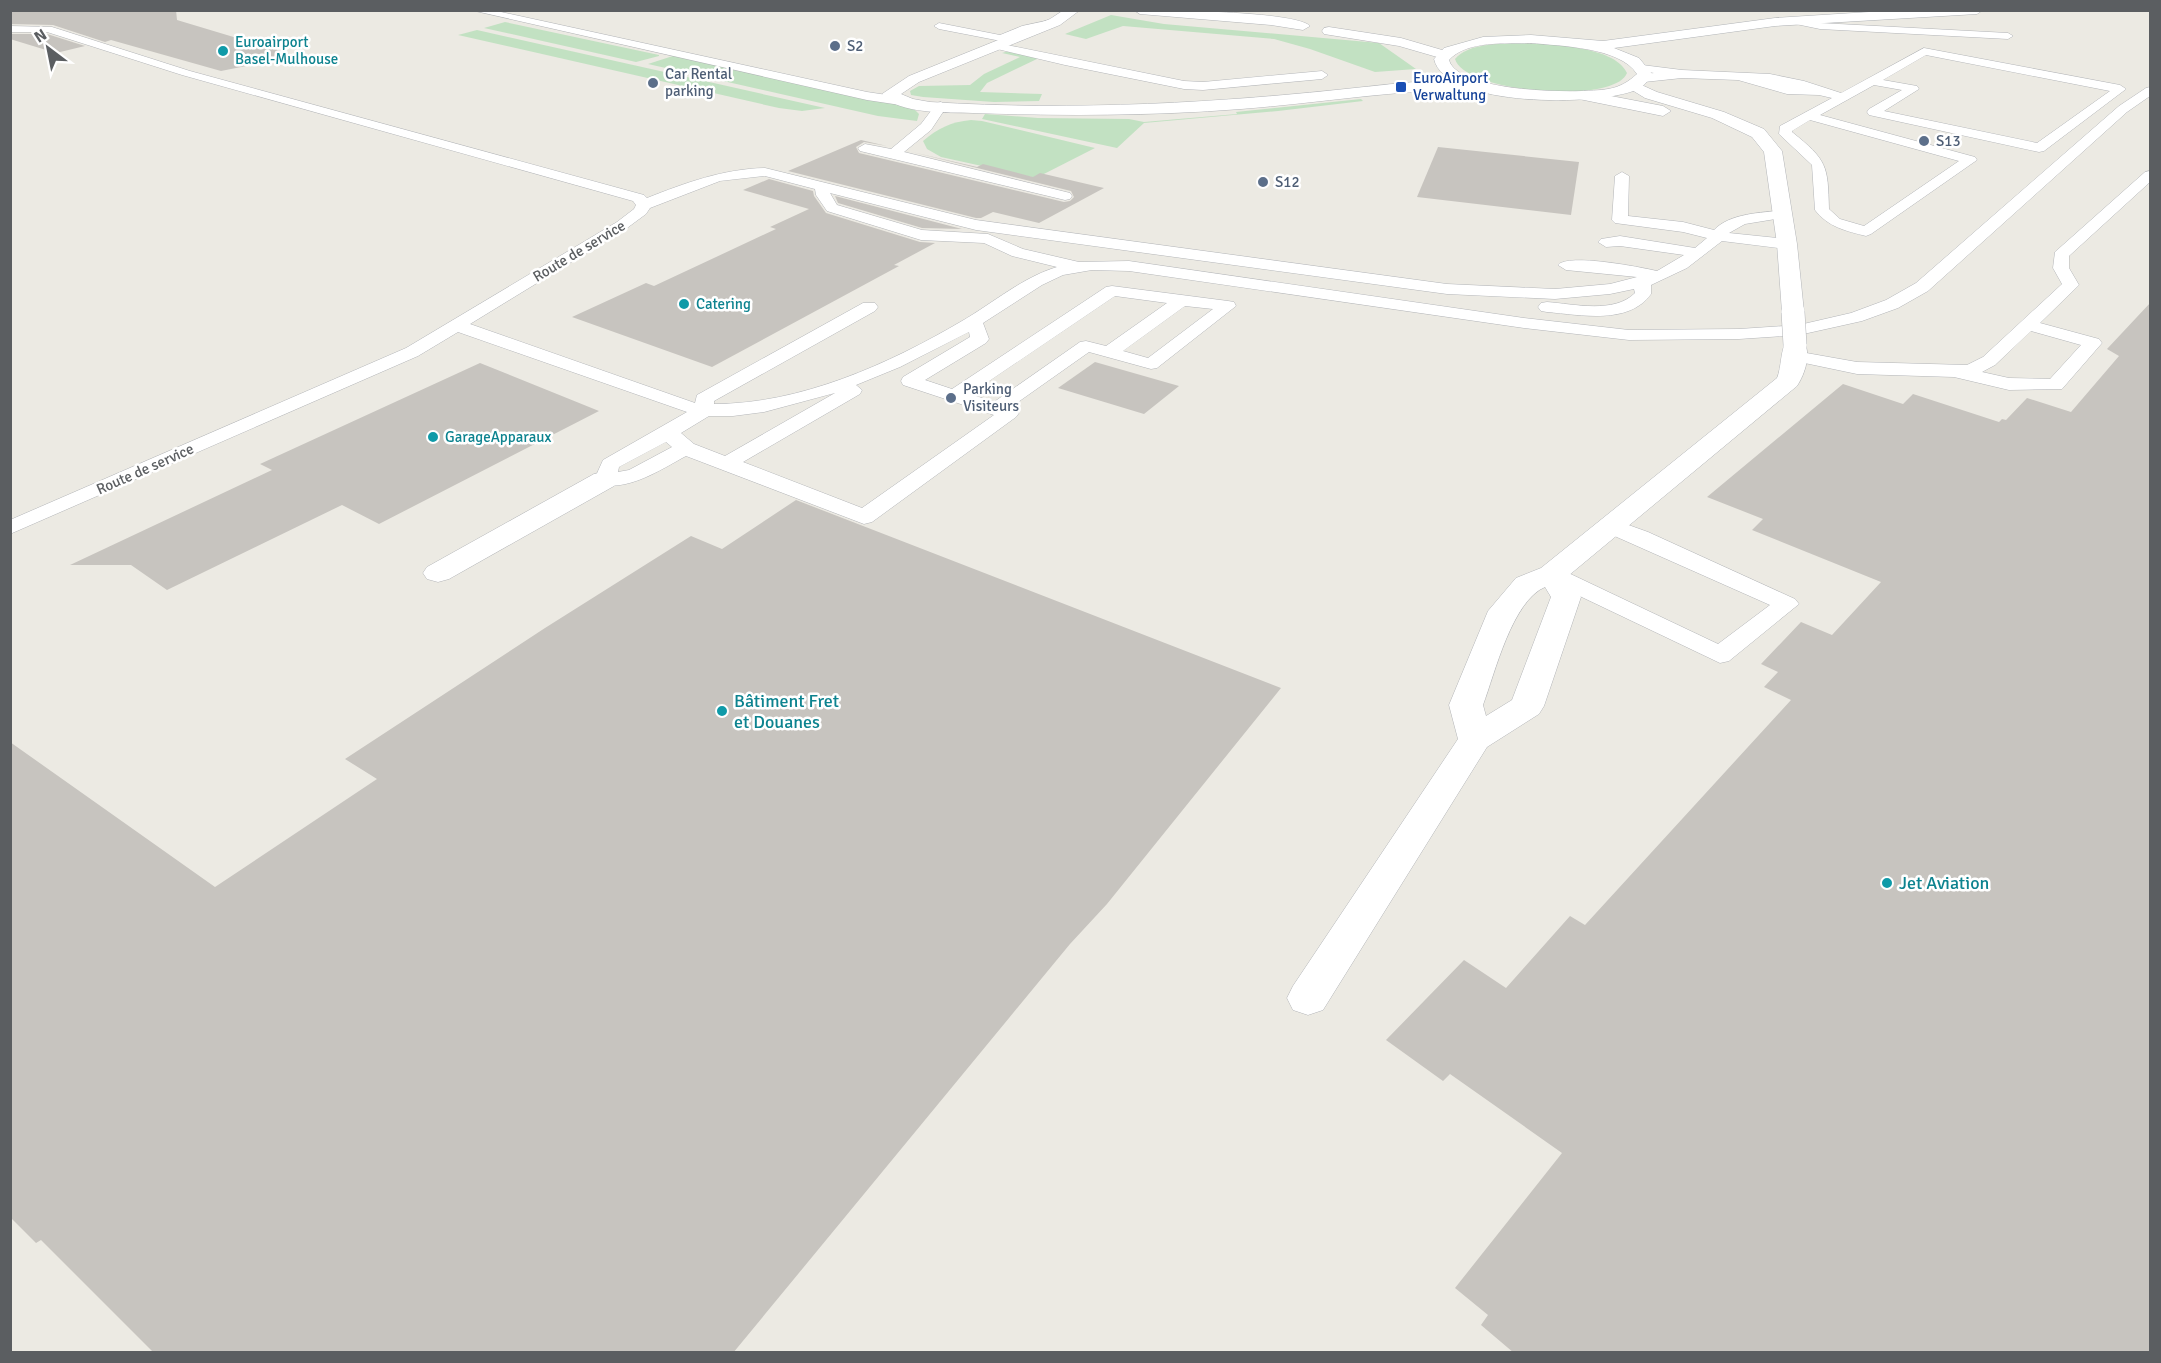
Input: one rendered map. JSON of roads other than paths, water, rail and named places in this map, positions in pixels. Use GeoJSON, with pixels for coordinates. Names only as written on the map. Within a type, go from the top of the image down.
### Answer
{"type":"FeatureCollection","features":[{"type":"Feature","properties":{"kind":"street"},"geometry":{"type":"LineString","coordinates":[[1074,10],[1055,22],[904,84],[890,94],[907,102],[1005,110],[1161,110],[1276,101],[1401,87],[1478,85],[1529,94],[1585,96],[1614,93],[1640,78]]}},
{"type":"Feature","properties":{"kind":"street"},"geometry":{"type":"LineString","coordinates":[[1140,10],[1278,21],[1324,21],[1444,55]]}},
{"type":"Feature","properties":{"kind":"street"},"geometry":{"type":"LineString","coordinates":[[1185,10],[1324,21],[1353,26],[1394,38],[1464,45]]}},
{"type":"Feature","properties":{"kind":"street"},"geometry":{"type":"LineString","coordinates":[[1478,85],[1456,76],[1444,67],[1441,58],[1449,51],[1483,41],[1530,39],[1581,45],[1603,45],[1795,21],[1977,10]]}},
{"type":"Feature","properties":{"kind":"street"},"geometry":{"type":"LineString","coordinates":[[1621,56],[1662,37]]}},
{"type":"Feature","properties":{"kind":"street"},"geometry":{"type":"LineString","coordinates":[[1475,739],[1466,705],[1503,611],[1527,584],[1552,574],[1609,525],[1788,381],[1794,366],[1793,312],[1787,244],[1773,151],[1758,133],[1718,115],[1652,95],[1621,56],[1581,45]]}},
{"type":"Feature","properties":{"kind":"street"},"geometry":{"type":"LineString","coordinates":[[1585,96],[1670,113],[1732,130],[1773,151]]}},
{"type":"Feature","properties":{"kind":"street"},"geometry":{"type":"LineString","coordinates":[[438,573],[604,480]]}},
{"type":"Feature","properties":{"kind":"street"},"geometry":{"type":"LineString","coordinates":[[1308,998],[1475,739],[1527,706],[1566,597],[1552,574]]}},
{"type":"Feature","properties":{"kind":"lane"},"geometry":{"type":"LineString","coordinates":[[476,10],[867,96],[907,102]]}},
{"type":"Feature","properties":{"kind":"lane"},"geometry":{"type":"LineString","coordinates":[[481,10],[543,13]]}},
{"type":"Feature","properties":{"kind":"lane"},"geometry":{"type":"LineString","coordinates":[[1795,21],[1820,26],[2008,36]]}},
{"type":"Feature","properties":{"kind":"lane","name":"Route de service"},"geometry":{"type":"LineString","coordinates":[[10,29],[48,29],[186,73],[639,198],[643,205],[641,211],[622,225],[411,352],[10,528]]}},
{"type":"Feature","properties":{"kind":"lane"},"geometry":{"type":"LineString","coordinates":[[932,30],[973,42],[1184,85],[1203,86],[1322,75]]}},
{"type":"Feature","properties":{"kind":"lane"},"geometry":{"type":"LineString","coordinates":[[689,44],[737,63],[796,80]]}},
{"type":"Feature","properties":{"kind":"lane"},"geometry":{"type":"LineString","coordinates":[[1809,116],[1970,160],[1866,231],[1835,222],[1822,210],[1821,165],[1814,156],[1786,134],[1785,129],[1924,51],[2120,89],[2039,148],[1873,112],[1913,89],[1872,81]]}},
{"type":"Feature","properties":{"kind":"lane"},"geometry":{"type":"LineString","coordinates":[[1640,78],[1682,74],[1739,76],[1843,97]]}},
{"type":"Feature","properties":{"kind":"lane"},"geometry":{"type":"LineString","coordinates":[[867,96],[904,84]]}},
{"type":"Feature","properties":{"kind":"lane"},"geometry":{"type":"LineString","coordinates":[[727,463],[974,322],[1037,282],[1055,272],[1078,267],[1129,266],[1524,323],[1629,335],[1739,334],[1799,330],[1874,311],[1922,287],[2123,109],[2151,91]]}},
{"type":"Feature","properties":{"kind":"lane"},"geometry":{"type":"LineString","coordinates":[[894,154],[926,126],[941,106]]}},
{"type":"Feature","properties":{"kind":"lane"},"geometry":{"type":"LineString","coordinates":[[866,148],[1065,196]]}},
{"type":"Feature","properties":{"kind":"lane"},"geometry":{"type":"LineString","coordinates":[[643,205],[698,182],[733,173],[765,172],[976,225],[1446,289],[1504,294],[1541,307],[1596,311],[1631,306],[1643,294],[1636,277]]}},
{"type":"Feature","properties":{"kind":"lane"},"geometry":{"type":"LineString","coordinates":[[1795,351],[1857,368],[1971,371],[1989,361],[2072,285],[2061,268],[2061,255],[2151,175]]}},
{"type":"Feature","properties":{"kind":"lane"},"geometry":{"type":"LineString","coordinates":[[1622,176],[1620,220],[1683,227],[1719,236],[1787,244]]}},
{"type":"Feature","properties":{"kind":"lane"},"geometry":{"type":"LineString","coordinates":[[822,187],[823,195],[832,208],[921,235],[987,239],[1022,239],[1051,235]]}},
{"type":"Feature","properties":{"kind":"lane"},"geometry":{"type":"LineString","coordinates":[[2129,194],[2151,199]]}},
{"type":"Feature","properties":{"kind":"lane"},"geometry":{"type":"LineString","coordinates":[[1566,264],[1636,277],[1660,276],[1699,253],[1727,226],[1752,218],[1783,214]]}},
{"type":"Feature","properties":{"kind":"lane"},"geometry":{"type":"LineString","coordinates":[[987,239],[1030,245],[1070,254],[1103,265]]}},
{"type":"Feature","properties":{"kind":"lane"},"geometry":{"type":"LineString","coordinates":[[987,239],[1018,253],[1078,267]]}},
{"type":"Feature","properties":{"kind":"lane"},"geometry":{"type":"LineString","coordinates":[[1606,242],[1616,246],[1699,253]]}},
{"type":"Feature","properties":{"kind":"lane"},"geometry":{"type":"LineString","coordinates":[[954,396],[1112,291],[1228,306],[1151,364],[1086,346],[996,409]]}},
{"type":"Feature","properties":{"kind":"lane"},"geometry":{"type":"LineString","coordinates":[[1109,352],[1182,300]]}},
{"type":"Feature","properties":{"kind":"lane"},"geometry":{"type":"LineString","coordinates":[[705,410],[704,399],[869,307]]}},
{"type":"Feature","properties":{"kind":"lane"},"geometry":{"type":"LineString","coordinates":[[669,432],[675,442],[684,449],[727,463],[864,517],[1009,414],[910,381],[980,339],[974,322]]}},
{"type":"Feature","properties":{"kind":"lane"},"geometry":{"type":"LineString","coordinates":[[456,325],[668,400],[705,410],[742,410],[778,402],[842,384],[921,352]]}},
{"type":"Feature","properties":{"kind":"lane"},"geometry":{"type":"LineString","coordinates":[[1955,371],[2009,384],[2055,385],[2093,344],[2028,325]]}},
{"type":"Feature","properties":{"kind":"lane"},"geometry":{"type":"LineString","coordinates":[[604,480],[610,465],[705,410]]}},
{"type":"Feature","properties":{"kind":"lane"},"geometry":{"type":"LineString","coordinates":[[604,480],[635,475],[684,449]]}},
{"type":"Feature","properties":{"kind":"lane"},"geometry":{"type":"LineString","coordinates":[[1552,574],[1720,655],[1787,604],[1609,525]]}},
{"type":"Feature","properties":{"kind":"place","name":"S2"},"geometry":{"type":"Point","coordinates":[835,46]}},
{"type":"Feature","properties":{"kind":"place","name":"Euroairport Basel-Mulhouse"},"geometry":{"type":"Point","coordinates":[223,51]}},
{"type":"Feature","properties":{"kind":"place","name":"Car Rental parking"},"geometry":{"type":"Point","coordinates":[653,83]}},
{"type":"Feature","properties":{"kind":"place","name":"EuroAirport Verwaltung"},"geometry":{"type":"Point","coordinates":[1401,87]}},
{"type":"Feature","properties":{"kind":"place","name":"S13"},"geometry":{"type":"Point","coordinates":[1924,141]}},
{"type":"Feature","properties":{"kind":"place","name":"S12"},"geometry":{"type":"Point","coordinates":[1263,182]}},
{"type":"Feature","properties":{"kind":"place","name":"Catering"},"geometry":{"type":"Point","coordinates":[684,304]}},
{"type":"Feature","properties":{"kind":"place","name":"Parking Visiteurs"},"geometry":{"type":"Point","coordinates":[951,398]}},
{"type":"Feature","properties":{"kind":"place","name":"GarageApparaux"},"geometry":{"type":"Point","coordinates":[433,437]}},
{"type":"Feature","properties":{"kind":"place","name":"Bâtiment Fret et Douanes"},"geometry":{"type":"Point","coordinates":[722,711]}},
{"type":"Feature","properties":{"kind":"place","name":"Jet Aviation"},"geometry":{"type":"Point","coordinates":[1887,883]}}]}
